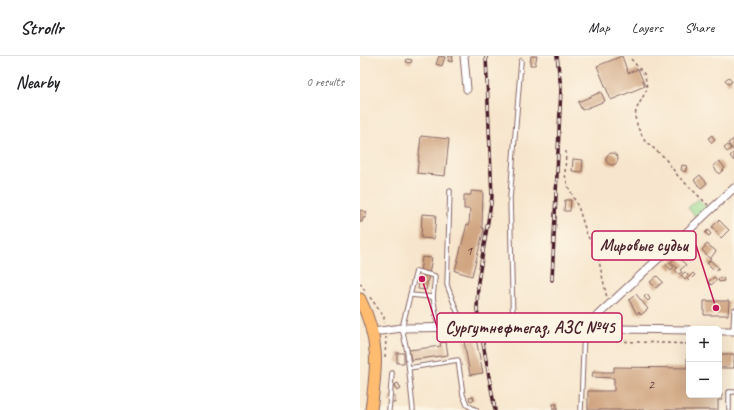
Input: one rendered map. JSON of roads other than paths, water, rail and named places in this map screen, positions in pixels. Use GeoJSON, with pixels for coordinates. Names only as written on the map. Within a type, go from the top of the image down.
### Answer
{"type":"FeatureCollection","features":[{"type":"Feature","properties":{"kind":"main road"},"geometry":{"type":"LineString","coordinates":[[360,299],[373,332],[376,357],[371,410]]}},
{"type":"Feature","properties":{"kind":"street"},"geometry":{"type":"LineString","coordinates":[[464,56],[467,89]]}},
{"type":"Feature","properties":{"kind":"street"},"geometry":{"type":"LineString","coordinates":[[584,328],[734,188]]}},
{"type":"Feature","properties":{"kind":"street"},"geometry":{"type":"LineString","coordinates":[[373,332],[402,328],[438,327],[686,330]]}},
{"type":"Feature","properties":{"kind":"street"},"geometry":{"type":"LineString","coordinates":[[722,331],[734,331]]}},
{"type":"Feature","properties":{"kind":"lane"},"geometry":{"type":"LineString","coordinates":[[513,327],[510,198],[520,61]]}},
{"type":"Feature","properties":{"kind":"lane"},"geometry":{"type":"LineString","coordinates":[[450,191],[447,285],[463,327]]}},
{"type":"Feature","properties":{"kind":"lane"},"geometry":{"type":"LineString","coordinates":[[413,410],[402,328],[416,271],[435,276],[433,297],[438,327]]}},
{"type":"Feature","properties":{"kind":"lane"},"geometry":{"type":"LineString","coordinates":[[410,295],[433,297]]}},
{"type":"Feature","properties":{"kind":"lane"},"geometry":{"type":"LineString","coordinates":[[734,310],[734,331]]}},
{"type":"Feature","properties":{"kind":"lane"},"geometry":{"type":"LineString","coordinates":[[581,410],[584,328]]}},
{"type":"Feature","properties":{"kind":"lane"},"geometry":{"type":"LineString","coordinates":[[408,368],[458,360],[465,400],[467,405],[476,410]]}},
{"type":"Feature","properties":{"kind":"lane"},"geometry":{"type":"LineString","coordinates":[[389,410],[392,373]]}},
{"type":"Feature","properties":{"kind":"lane"},"geometry":{"type":"LineString","coordinates":[[729,410],[729,392],[734,392]]}},
{"type":"Feature","properties":{"kind":"railway"},"geometry":{"type":"LineString","coordinates":[[486,56],[492,197],[478,282],[477,310],[495,410]]}},
{"type":"Feature","properties":{"kind":"railway"},"geometry":{"type":"LineString","coordinates":[[552,280],[561,88],[557,56]]}},
{"type":"Feature","properties":{"kind":"place","name":"Сургутнефтегаз, АЗС №45"},"geometry":{"type":"Point","coordinates":[422,279]}},
{"type":"Feature","properties":{"kind":"place","name":"Мировые судьи"},"geometry":{"type":"Point","coordinates":[716,308]}}]}
